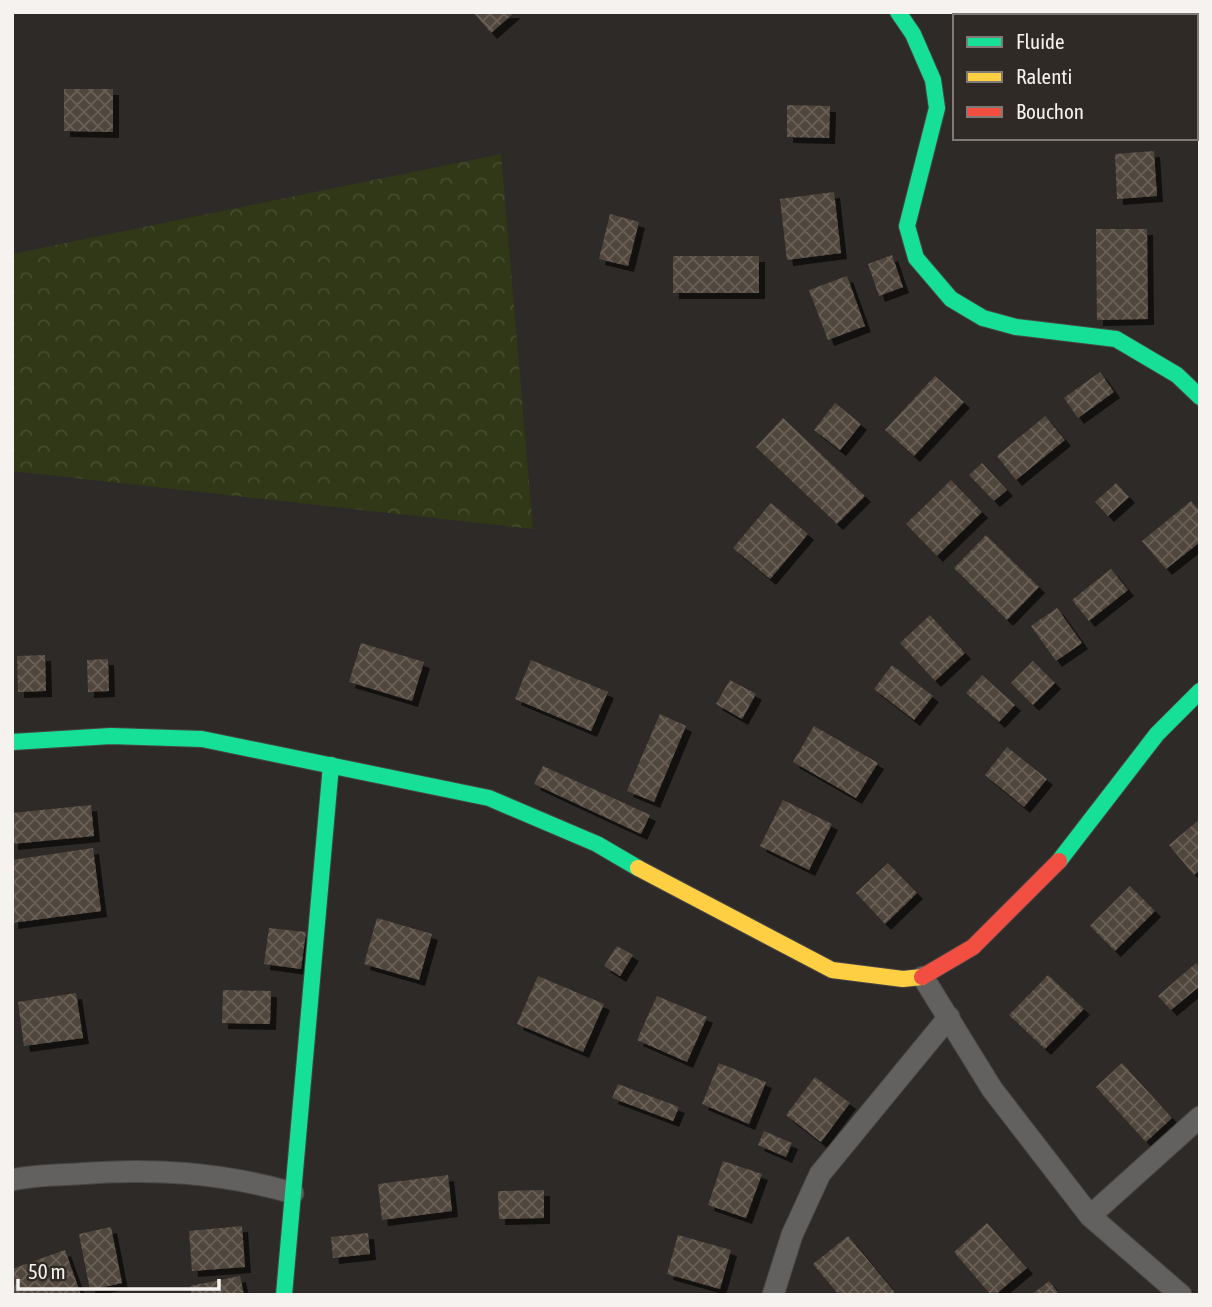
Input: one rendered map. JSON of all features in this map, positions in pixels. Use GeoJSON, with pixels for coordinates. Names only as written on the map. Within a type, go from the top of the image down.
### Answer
{"type":"FeatureCollection","features":[{"type":"Feature","properties":{"kind":"street"},"geometry":{"type":"LineString","coordinates":[[898,12],[913,34],[933,80],[937,108],[907,226],[916,258],[951,299],[983,317],[1016,327],[1116,339],[1177,375],[1200,397]]}},
{"type":"Feature","properties":{"kind":"street"},"geometry":{"type":"LineString","coordinates":[[12,742],[111,736],[202,739],[489,798],[597,844],[673,889],[832,970],[903,979],[923,977],[973,947],[1052,870],[1157,734],[1200,691]]}},
{"type":"Feature","properties":{"kind":"street"},"geometry":{"type":"LineString","coordinates":[[284,1295],[331,765]]}},
{"type":"Feature","properties":{"kind":"street"},"geometry":{"type":"LineString","coordinates":[[923,977],[992,1089],[1090,1216],[1181,1295]]}},
{"type":"Feature","properties":{"kind":"street"},"geometry":{"type":"LineString","coordinates":[[773,1295],[792,1235],[820,1174],[949,1017]]}},
{"type":"Feature","properties":{"kind":"street"},"geometry":{"type":"LineString","coordinates":[[1090,1216],[1200,1118]]}},
{"type":"Feature","properties":{"kind":"street"},"geometry":{"type":"LineString","coordinates":[[12,1180],[118,1171],[203,1172],[293,1193]]}},
{"type":"Feature","properties":{"kind":"green space"},"geometry":{"type":"Polygon","coordinates":[[[501,154],[533,529],[12,471],[12,254],[501,154]]]}},
{"type":"Feature","properties":{"kind":"building"},"geometry":{"type":"Polygon","coordinates":[[[473,12],[515,12],[491,33],[473,12]]]}},
{"type":"Feature","properties":{"kind":"building"},"geometry":{"type":"Polygon","coordinates":[[[64,89],[113,89],[113,132],[64,131],[64,89]]]}},
{"type":"Feature","properties":{"kind":"building"},"geometry":{"type":"Polygon","coordinates":[[[787,105],[830,106],[829,138],[787,137],[787,105]]]}},
{"type":"Feature","properties":{"kind":"building"},"geometry":{"type":"Polygon","coordinates":[[[1154,151],[1157,196],[1117,199],[1115,154],[1154,151]]]}},
{"type":"Feature","properties":{"kind":"building"},"geometry":{"type":"Polygon","coordinates":[[[834,192],[841,253],[787,260],[780,199],[834,192]]]}},
{"type":"Feature","properties":{"kind":"building"},"geometry":{"type":"Polygon","coordinates":[[[610,214],[639,222],[628,266],[599,259],[610,214]]]}},
{"type":"Feature","properties":{"kind":"building"},"geometry":{"type":"Polygon","coordinates":[[[1096,229],[1147,229],[1148,319],[1097,320],[1096,229]]]}},
{"type":"Feature","properties":{"kind":"building"},"geometry":{"type":"Polygon","coordinates":[[[892,255],[903,287],[879,296],[868,264],[892,255]]]}},
{"type":"Feature","properties":{"kind":"building"},"geometry":{"type":"Polygon","coordinates":[[[673,256],[759,256],[759,293],[673,293],[673,256]]]}},
{"type":"Feature","properties":{"kind":"building"},"geometry":{"type":"Polygon","coordinates":[[[847,276],[865,326],[828,340],[809,290],[847,276]]]}},
{"type":"Feature","properties":{"kind":"building"},"geometry":{"type":"Polygon","coordinates":[[[1100,372],[1114,392],[1078,418],[1064,398],[1100,372]]]}},
{"type":"Feature","properties":{"kind":"building"},"geometry":{"type":"Polygon","coordinates":[[[935,376],[964,402],[914,456],[885,430],[935,376]]]}},
{"type":"Feature","properties":{"kind":"building"},"geometry":{"type":"Polygon","coordinates":[[[835,403],[861,424],[840,450],[814,430],[835,403]]]}},
{"type":"Feature","properties":{"kind":"building"},"geometry":{"type":"Polygon","coordinates":[[[1045,416],[1065,440],[1016,480],[997,456],[1045,416]]]}},
{"type":"Feature","properties":{"kind":"building"},"geometry":{"type":"Polygon","coordinates":[[[783,418],[865,496],[837,524],[756,447],[783,418]]]}},
{"type":"Feature","properties":{"kind":"building"},"geometry":{"type":"Polygon","coordinates":[[[982,463],[1007,490],[994,501],[969,475],[982,463]]]}},
{"type":"Feature","properties":{"kind":"building"},"geometry":{"type":"Polygon","coordinates":[[[951,480],[982,512],[937,556],[906,524],[951,480]]]}},
{"type":"Feature","properties":{"kind":"building"},"geometry":{"type":"Polygon","coordinates":[[[1116,483],[1129,497],[1108,516],[1095,502],[1116,483]]]}},
{"type":"Feature","properties":{"kind":"building"},"geometry":{"type":"Polygon","coordinates":[[[1191,501],[1200,511],[1200,542],[1166,569],[1142,541],[1191,501]]]}},
{"type":"Feature","properties":{"kind":"building"},"geometry":{"type":"Polygon","coordinates":[[[771,503],[808,534],[770,579],[733,548],[771,503]]]}},
{"type":"Feature","properties":{"kind":"building"},"geometry":{"type":"Polygon","coordinates":[[[986,535],[1039,587],[1007,620],[954,568],[986,535]]]}},
{"type":"Feature","properties":{"kind":"building"},"geometry":{"type":"Polygon","coordinates":[[[1111,569],[1128,590],[1089,621],[1072,600],[1111,569]]]}},
{"type":"Feature","properties":{"kind":"building"},"geometry":{"type":"Polygon","coordinates":[[[1057,608],[1082,643],[1056,661],[1031,626],[1057,608]]]}},
{"type":"Feature","properties":{"kind":"building"},"geometry":{"type":"Polygon","coordinates":[[[930,615],[965,653],[935,681],[900,643],[930,615]]]}},
{"type":"Feature","properties":{"kind":"building"},"geometry":{"type":"Polygon","coordinates":[[[361,643],[424,662],[412,701],[349,682],[361,643]]]}},
{"type":"Feature","properties":{"kind":"building"},"geometry":{"type":"Polygon","coordinates":[[[45,655],[46,691],[18,692],[17,656],[45,655]]]}},
{"type":"Feature","properties":{"kind":"building"},"geometry":{"type":"Polygon","coordinates":[[[108,659],[109,691],[88,692],[87,660],[108,659]]]}},
{"type":"Feature","properties":{"kind":"building"},"geometry":{"type":"Polygon","coordinates":[[[531,660],[608,692],[591,731],[515,699],[531,660]]]}},
{"type":"Feature","properties":{"kind":"building"},"geometry":{"type":"Polygon","coordinates":[[[1033,661],[1055,683],[1033,705],[1011,683],[1033,661]]]}},
{"type":"Feature","properties":{"kind":"building"},"geometry":{"type":"Polygon","coordinates":[[[892,665],[933,696],[914,720],[874,689],[892,665]]]}},
{"type":"Feature","properties":{"kind":"building"},"geometry":{"type":"Polygon","coordinates":[[[982,675],[1015,705],[999,722],[966,693],[982,675]]]}},
{"type":"Feature","properties":{"kind":"building"},"geometry":{"type":"Polygon","coordinates":[[[730,680],[756,694],[742,719],[716,704],[730,680]]]}},
{"type":"Feature","properties":{"kind":"building"},"geometry":{"type":"Polygon","coordinates":[[[660,714],[686,726],[654,802],[627,791],[660,714]]]}},
{"type":"Feature","properties":{"kind":"building"},"geometry":{"type":"Polygon","coordinates":[[[814,726],[878,763],[856,798],[793,762],[814,726]]]}},
{"type":"Feature","properties":{"kind":"building"},"geometry":{"type":"Polygon","coordinates":[[[1007,747],[1047,779],[1024,807],[985,775],[1007,747]]]}},
{"type":"Feature","properties":{"kind":"building"},"geometry":{"type":"Polygon","coordinates":[[[543,766],[650,815],[641,834],[534,784],[543,766]]]}},
{"type":"Feature","properties":{"kind":"building"},"geometry":{"type":"Polygon","coordinates":[[[783,800],[832,824],[809,870],[760,846],[783,800]]]}},
{"type":"Feature","properties":{"kind":"building"},"geometry":{"type":"Polygon","coordinates":[[[91,805],[94,836],[12,844],[12,813],[91,805]]]}},
{"type":"Feature","properties":{"kind":"building"},"geometry":{"type":"Polygon","coordinates":[[[1200,819],[1200,870],[1194,875],[1169,845],[1200,819]]]}},
{"type":"Feature","properties":{"kind":"building"},"geometry":{"type":"Polygon","coordinates":[[[93,848],[101,911],[12,923],[12,860],[93,848]]]}},
{"type":"Feature","properties":{"kind":"building"},"geometry":{"type":"Polygon","coordinates":[[[888,863],[917,893],[885,924],[856,893],[888,863]]]}},
{"type":"Feature","properties":{"kind":"building"},"geometry":{"type":"Polygon","coordinates":[[[1130,886],[1155,911],[1115,951],[1090,926],[1130,886]]]}},
{"type":"Feature","properties":{"kind":"building"},"geometry":{"type":"Polygon","coordinates":[[[377,918],[432,934],[419,980],[364,964],[377,918]]]}},
{"type":"Feature","properties":{"kind":"building"},"geometry":{"type":"Polygon","coordinates":[[[269,928],[306,932],[301,969],[264,964],[269,928]]]}},
{"type":"Feature","properties":{"kind":"building"},"geometry":{"type":"Polygon","coordinates":[[[617,946],[633,955],[620,976],[604,966],[617,946]]]}},
{"type":"Feature","properties":{"kind":"building"},"geometry":{"type":"Polygon","coordinates":[[[1196,963],[1200,968],[1200,986],[1171,1010],[1158,996],[1196,963]]]}},
{"type":"Feature","properties":{"kind":"building"},"geometry":{"type":"Polygon","coordinates":[[[1048,975],[1084,1009],[1045,1049],[1009,1015],[1048,975]]]}},
{"type":"Feature","properties":{"kind":"building"},"geometry":{"type":"Polygon","coordinates":[[[538,976],[604,1004],[583,1052],[517,1024],[538,976]]]}},
{"type":"Feature","properties":{"kind":"building"},"geometry":{"type":"Polygon","coordinates":[[[223,990],[271,991],[270,1024],[222,1023],[223,990]]]}},
{"type":"Feature","properties":{"kind":"building"},"geometry":{"type":"Polygon","coordinates":[[[76,993],[83,1038],[24,1046],[18,1002],[76,993]]]}},
{"type":"Feature","properties":{"kind":"building"},"geometry":{"type":"Polygon","coordinates":[[[657,996],[707,1017],[687,1062],[637,1040],[657,996]]]}},
{"type":"Feature","properties":{"kind":"building"},"geometry":{"type":"Polygon","coordinates":[[[719,1063],[766,1082],[749,1124],[702,1104],[719,1063]]]}},
{"type":"Feature","properties":{"kind":"building"},"geometry":{"type":"Polygon","coordinates":[[[1122,1063],[1172,1118],[1146,1142],[1096,1087],[1122,1063]]]}},
{"type":"Feature","properties":{"kind":"building"},"geometry":{"type":"Polygon","coordinates":[[[815,1077],[850,1103],[821,1142],[786,1115],[815,1077]]]}},
{"type":"Feature","properties":{"kind":"building"},"geometry":{"type":"Polygon","coordinates":[[[618,1084],[679,1107],[673,1121],[612,1098],[618,1084]]]}},
{"type":"Feature","properties":{"kind":"building"},"geometry":{"type":"Polygon","coordinates":[[[764,1131],[792,1143],[786,1157],[758,1145],[764,1131]]]}},
{"type":"Feature","properties":{"kind":"building"},"geometry":{"type":"Polygon","coordinates":[[[723,1161],[762,1174],[746,1218],[708,1205],[723,1161]]]}},
{"type":"Feature","properties":{"kind":"building"},"geometry":{"type":"Polygon","coordinates":[[[448,1175],[452,1211],[382,1220],[378,1184],[448,1175]]]}},
{"type":"Feature","properties":{"kind":"building"},"geometry":{"type":"Polygon","coordinates":[[[544,1190],[544,1218],[499,1219],[498,1191],[544,1190]]]}},
{"type":"Feature","properties":{"kind":"building"},"geometry":{"type":"Polygon","coordinates":[[[987,1223],[1027,1268],[995,1295],[991,1295],[954,1252],[987,1223]]]}},
{"type":"Feature","properties":{"kind":"building"},"geometry":{"type":"Polygon","coordinates":[[[242,1226],[245,1267],[192,1271],[189,1231],[242,1226]]]}},
{"type":"Feature","properties":{"kind":"building"},"geometry":{"type":"Polygon","coordinates":[[[111,1227],[122,1283],[90,1290],[79,1234],[111,1227]]]}},
{"type":"Feature","properties":{"kind":"building"},"geometry":{"type":"Polygon","coordinates":[[[368,1233],[370,1254],[333,1258],[331,1237],[368,1233]]]}},
{"type":"Feature","properties":{"kind":"building"},"geometry":{"type":"Polygon","coordinates":[[[678,1235],[731,1250],[720,1289],[667,1274],[678,1235]]]}},
{"type":"Feature","properties":{"kind":"building"},"geometry":{"type":"Polygon","coordinates":[[[848,1236],[897,1295],[839,1295],[813,1264],[848,1236]]]}},
{"type":"Feature","properties":{"kind":"building"},"geometry":{"type":"Polygon","coordinates":[[[65,1250],[81,1295],[12,1295],[12,1269],[65,1250]]]}},
{"type":"Feature","properties":{"kind":"building"},"geometry":{"type":"Polygon","coordinates":[[[240,1276],[244,1295],[192,1295],[190,1286],[240,1276]]]}},
{"type":"Feature","properties":{"kind":"building"},"geometry":{"type":"Polygon","coordinates":[[[1049,1281],[1060,1295],[1031,1295],[1049,1281]]]}},
{"type":"Feature","properties":{"kind":"traffic: fast"},"geometry":{"type":"LineString","coordinates":[[898,12],[913,34],[933,80],[937,108],[907,226],[916,258],[951,299],[983,318],[1016,327],[1116,339],[1177,375],[1200,397]]}},
{"type":"Feature","properties":{"kind":"traffic: fast"},"geometry":{"type":"LineString","coordinates":[[1059,861],[1157,734],[1200,691]]}},
{"type":"Feature","properties":{"kind":"traffic: fast"},"geometry":{"type":"LineString","coordinates":[[12,742],[111,736],[202,739],[489,798],[597,844],[638,868]]}},
{"type":"Feature","properties":{"kind":"traffic: fast"},"geometry":{"type":"LineString","coordinates":[[284,1295],[331,765]]}},
{"type":"Feature","properties":{"kind":"traffic: slow"},"geometry":{"type":"LineString","coordinates":[[638,868],[832,970],[903,979],[922,977]]}},
{"type":"Feature","properties":{"kind":"traffic: jam"},"geometry":{"type":"LineString","coordinates":[[922,977],[973,947],[1059,861]]}}]}
